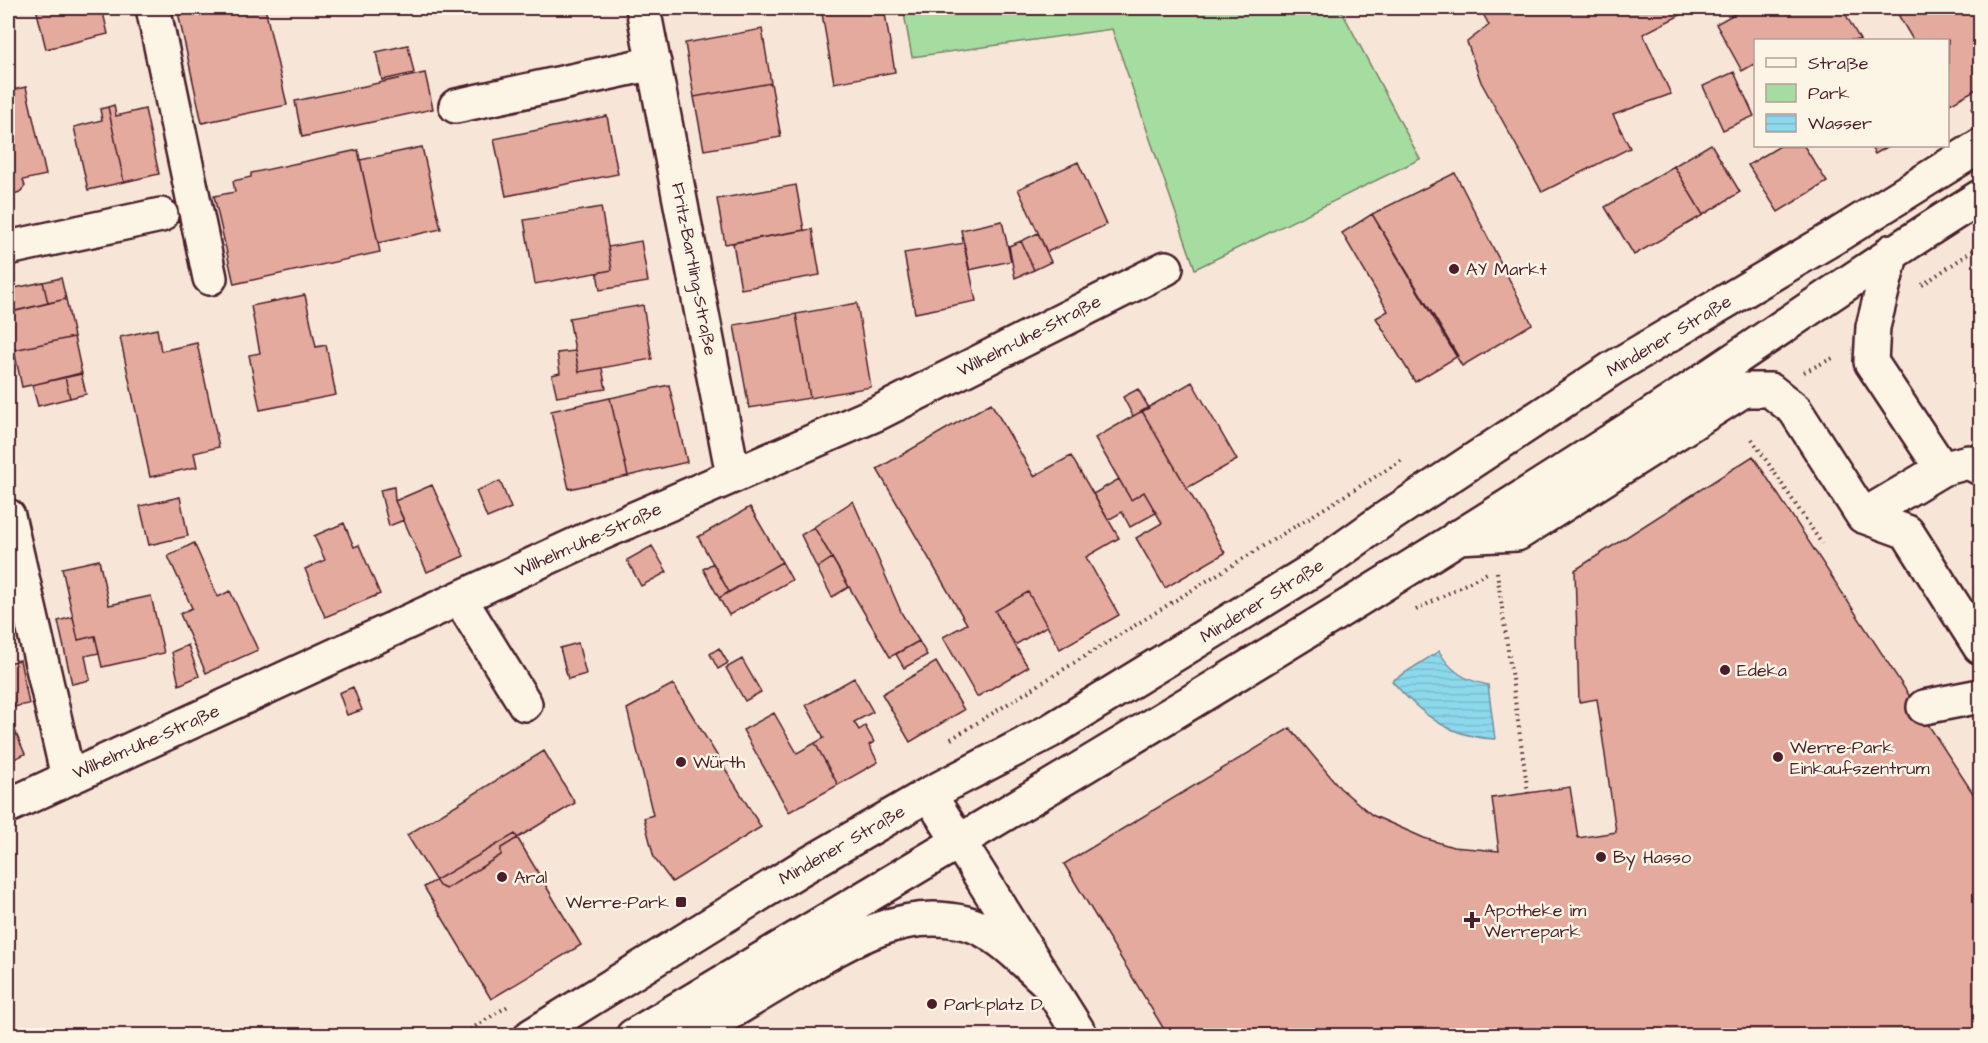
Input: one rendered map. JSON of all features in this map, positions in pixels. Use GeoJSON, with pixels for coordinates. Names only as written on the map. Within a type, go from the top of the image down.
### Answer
{"type":"FeatureCollection","features":[{"type":"Feature","properties":{"kind":"street"},"geometry":{"type":"LineString","coordinates":[[153,8],[210,278]]}},
{"type":"Feature","properties":{"kind":"street","name":"Fritz-Bartling-Straße"},"geometry":{"type":"LineString","coordinates":[[644,8],[733,476]]}},
{"type":"Feature","properties":{"kind":"street"},"geometry":{"type":"LineString","coordinates":[[456,106],[654,63]]}},
{"type":"Feature","properties":{"kind":"street","name":"Mindener Straße"},"geometry":{"type":"LineString","coordinates":[[531,1035],[800,869],[929,794],[1050,731],[1299,578],[1613,368],[1833,238],[1980,146]]}},
{"type":"Feature","properties":{"kind":"street"},"geometry":{"type":"LineString","coordinates":[[633,1035],[1215,687],[1629,429],[1892,251],[1980,197]]}},
{"type":"Feature","properties":{"kind":"street"},"geometry":{"type":"LineString","coordinates":[[8,248],[161,215]]}},
{"type":"Feature","properties":{"kind":"street"},"geometry":{"type":"LineString","coordinates":[[1892,251],[1873,327],[1871,362],[1942,469]]}},
{"type":"Feature","properties":{"kind":"street","name":"Wilhelm-Uhe-Straße"},"geometry":{"type":"LineString","coordinates":[[8,806],[588,539],[878,413],[1166,268]]}},
{"type":"Feature","properties":{"kind":"street"},"geometry":{"type":"LineString","coordinates":[[1454,537],[1517,534],[1744,390],[1770,390],[1795,410],[1863,516],[1907,532],[1980,648]]}},
{"type":"Feature","properties":{"kind":"street"},"geometry":{"type":"LineString","coordinates":[[1863,516],[1942,469],[1968,462],[1980,468]]}},
{"type":"Feature","properties":{"kind":"street"},"geometry":{"type":"LineString","coordinates":[[8,516],[68,777]]}},
{"type":"Feature","properties":{"kind":"street"},"geometry":{"type":"LineString","coordinates":[[460,599],[525,704]]}},
{"type":"Feature","properties":{"kind":"street"},"geometry":{"type":"LineString","coordinates":[[1924,707],[1980,696]]}},
{"type":"Feature","properties":{"kind":"street"},"geometry":{"type":"LineString","coordinates":[[929,794],[957,842],[1081,1035]]}},
{"type":"Feature","properties":{"kind":"street"},"geometry":{"type":"LineString","coordinates":[[692,1035],[854,938],[889,924],[928,918],[968,923],[980,929],[1003,944],[1047,982]]}},
{"type":"Feature","properties":{"kind":"path"},"geometry":{"type":"LineString","coordinates":[[1752,439],[1822,544]]}},
{"type":"Feature","properties":{"kind":"path"},"geometry":{"type":"LineString","coordinates":[[949,740],[1408,456]]}},
{"type":"Feature","properties":{"kind":"path"},"geometry":{"type":"LineString","coordinates":[[1414,611],[1496,568],[1528,793]]}},
{"type":"Feature","properties":{"kind":"green space"},"geometry":{"type":"Polygon","coordinates":[[[903,8],[1340,8],[1420,159],[1195,269],[1112,29],[912,57],[903,8]]]}},
{"type":"Feature","properties":{"kind":"water"},"geometry":{"type":"Polygon","coordinates":[[[1439,651],[1459,674],[1472,681],[1488,685],[1495,739],[1464,734],[1450,729],[1425,714],[1392,681],[1439,651]]]}},
{"type":"Feature","properties":{"kind":"building"},"geometry":{"type":"Polygon","coordinates":[[[36,8],[102,8],[108,34],[46,49],[36,8]]]}},
{"type":"Feature","properties":{"kind":"building"},"geometry":{"type":"Polygon","coordinates":[[[177,8],[265,8],[287,105],[202,123],[177,8]]]}},
{"type":"Feature","properties":{"kind":"building"},"geometry":{"type":"Polygon","coordinates":[[[821,8],[884,8],[895,72],[834,83],[821,8]]]}},
{"type":"Feature","properties":{"kind":"building"},"geometry":{"type":"Polygon","coordinates":[[[1480,8],[1694,8],[1643,34],[1671,94],[1613,115],[1630,148],[1542,192],[1481,82],[1467,42],[1489,25],[1480,8]]]}},
{"type":"Feature","properties":{"kind":"building"},"geometry":{"type":"Polygon","coordinates":[[[1745,8],[1842,8],[1859,39],[1754,39],[1754,64],[1742,71],[1716,24],[1745,8]]]}},
{"type":"Feature","properties":{"kind":"building"},"geometry":{"type":"Polygon","coordinates":[[[1902,8],[1980,8],[1980,87],[1950,104],[1949,39],[1912,39],[1896,11],[1902,8]]]}},
{"type":"Feature","properties":{"kind":"building"},"geometry":{"type":"Polygon","coordinates":[[[762,29],[771,83],[694,97],[685,43],[762,29]]]}},
{"type":"Feature","properties":{"kind":"building"},"geometry":{"type":"Polygon","coordinates":[[[408,45],[414,73],[382,80],[376,52],[408,45]]]}},
{"type":"Feature","properties":{"kind":"building"},"geometry":{"type":"Polygon","coordinates":[[[1734,72],[1754,116],[1723,130],[1703,86],[1734,72]]]}},
{"type":"Feature","properties":{"kind":"building"},"geometry":{"type":"Polygon","coordinates":[[[425,73],[433,109],[302,137],[295,101],[425,73]]]}},
{"type":"Feature","properties":{"kind":"building"},"geometry":{"type":"Polygon","coordinates":[[[771,83],[781,137],[704,150],[694,97],[771,83]]]}},
{"type":"Feature","properties":{"kind":"building"},"geometry":{"type":"Polygon","coordinates":[[[26,87],[46,175],[23,180],[25,186],[20,192],[10,195],[8,193],[8,91],[26,87]]]}},
{"type":"Feature","properties":{"kind":"building"},"geometry":{"type":"Polygon","coordinates":[[[114,105],[116,116],[145,109],[159,174],[124,182],[108,107],[114,105]]]}},
{"type":"Feature","properties":{"kind":"building"},"geometry":{"type":"Polygon","coordinates":[[[108,107],[124,182],[88,190],[74,127],[102,120],[100,109],[108,107]]]}},
{"type":"Feature","properties":{"kind":"building"},"geometry":{"type":"Polygon","coordinates":[[[607,116],[618,174],[506,196],[494,139],[607,116]]]}},
{"type":"Feature","properties":{"kind":"building"},"geometry":{"type":"Polygon","coordinates":[[[1711,144],[1740,192],[1703,215],[1674,166],[1711,144]]]}},
{"type":"Feature","properties":{"kind":"building"},"geometry":{"type":"Polygon","coordinates":[[[422,147],[441,229],[378,243],[360,160],[422,147]]]}},
{"type":"Feature","properties":{"kind":"building"},"geometry":{"type":"Polygon","coordinates":[[[1778,147],[1805,147],[1827,182],[1778,212],[1748,165],[1778,147]]]}},
{"type":"Feature","properties":{"kind":"building"},"geometry":{"type":"Polygon","coordinates":[[[1871,147],[1887,147],[1875,154],[1871,147]]]}},
{"type":"Feature","properties":{"kind":"building"},"geometry":{"type":"Polygon","coordinates":[[[358,150],[380,252],[234,284],[214,196],[235,192],[233,181],[251,177],[251,173],[358,150]]]}},
{"type":"Feature","properties":{"kind":"building"},"geometry":{"type":"Polygon","coordinates":[[[1078,162],[1106,225],[1047,252],[1018,189],[1078,162]]]}},
{"type":"Feature","properties":{"kind":"building"},"geometry":{"type":"Polygon","coordinates":[[[1674,166],[1703,215],[1634,255],[1605,207],[1674,166]]]}},
{"type":"Feature","properties":{"kind":"building","name":"AY Markt"},"geometry":{"type":"Polygon","coordinates":[[[1455,173],[1532,324],[1462,366],[1372,214],[1455,173]]]}},
{"type":"Feature","properties":{"kind":"building"},"geometry":{"type":"Polygon","coordinates":[[[796,185],[804,230],[725,244],[717,199],[796,185]]]}},
{"type":"Feature","properties":{"kind":"building"},"geometry":{"type":"Polygon","coordinates":[[[601,207],[612,270],[535,284],[524,220],[601,207]]]}},
{"type":"Feature","properties":{"kind":"building"},"geometry":{"type":"Polygon","coordinates":[[[1372,214],[1458,356],[1415,382],[1376,318],[1388,311],[1342,233],[1372,214]]]}},
{"type":"Feature","properties":{"kind":"building"},"geometry":{"type":"Polygon","coordinates":[[[1002,221],[1011,261],[969,270],[961,230],[1002,221]]]}},
{"type":"Feature","properties":{"kind":"building"},"geometry":{"type":"Polygon","coordinates":[[[812,229],[820,275],[741,289],[733,243],[812,229]]]}},
{"type":"Feature","properties":{"kind":"building"},"geometry":{"type":"Polygon","coordinates":[[[1038,233],[1051,262],[1034,270],[1021,241],[1038,233]]]}},
{"type":"Feature","properties":{"kind":"building"},"geometry":{"type":"Polygon","coordinates":[[[641,241],[648,282],[600,290],[597,273],[612,270],[608,247],[641,241]]]}},
{"type":"Feature","properties":{"kind":"building"},"geometry":{"type":"Polygon","coordinates":[[[1021,241],[1034,270],[1015,278],[1009,246],[1021,241]]]}},
{"type":"Feature","properties":{"kind":"building"},"geometry":{"type":"Polygon","coordinates":[[[964,243],[976,301],[915,313],[904,253],[964,243]]]}},
{"type":"Feature","properties":{"kind":"building"},"geometry":{"type":"Polygon","coordinates":[[[61,278],[66,299],[48,303],[43,282],[61,278]]]}},
{"type":"Feature","properties":{"kind":"building"},"geometry":{"type":"Polygon","coordinates":[[[43,282],[48,303],[15,311],[10,289],[43,282]]]}},
{"type":"Feature","properties":{"kind":"building"},"geometry":{"type":"Polygon","coordinates":[[[305,295],[316,347],[326,345],[336,395],[260,410],[249,355],[260,353],[251,306],[305,295]]]}},
{"type":"Feature","properties":{"kind":"building"},"geometry":{"type":"Polygon","coordinates":[[[66,299],[74,337],[14,350],[8,313],[66,299]]]}},
{"type":"Feature","properties":{"kind":"building"},"geometry":{"type":"Polygon","coordinates":[[[857,303],[871,387],[810,398],[796,314],[857,303]]]}},
{"type":"Feature","properties":{"kind":"building"},"geometry":{"type":"Polygon","coordinates":[[[643,305],[652,359],[579,372],[569,318],[643,305]]]}},
{"type":"Feature","properties":{"kind":"building"},"geometry":{"type":"Polygon","coordinates":[[[796,314],[810,398],[749,408],[734,325],[796,314]]]}},
{"type":"Feature","properties":{"kind":"building"},"geometry":{"type":"Polygon","coordinates":[[[157,329],[161,351],[197,343],[219,447],[194,453],[197,467],[150,477],[120,337],[157,329]]]}},
{"type":"Feature","properties":{"kind":"building"},"geometry":{"type":"Polygon","coordinates":[[[74,337],[82,374],[22,387],[14,350],[74,337]]]}},
{"type":"Feature","properties":{"kind":"building"},"geometry":{"type":"Polygon","coordinates":[[[575,351],[579,372],[602,368],[606,389],[557,397],[552,375],[560,373],[557,353],[575,351]]]}},
{"type":"Feature","properties":{"kind":"building"},"geometry":{"type":"Polygon","coordinates":[[[81,373],[86,394],[70,398],[65,377],[81,373]]]}},
{"type":"Feature","properties":{"kind":"building"},"geometry":{"type":"Polygon","coordinates":[[[65,377],[70,398],[38,406],[32,385],[65,377]]]}},
{"type":"Feature","properties":{"kind":"building"},"geometry":{"type":"Polygon","coordinates":[[[1192,382],[1237,460],[1187,488],[1142,411],[1192,382]]]}},
{"type":"Feature","properties":{"kind":"building"},"geometry":{"type":"Polygon","coordinates":[[[669,385],[687,462],[628,476],[610,398],[669,385]]]}},
{"type":"Feature","properties":{"kind":"building"},"geometry":{"type":"Polygon","coordinates":[[[1138,389],[1149,408],[1133,416],[1123,397],[1138,389]]]}},
{"type":"Feature","properties":{"kind":"building"},"geometry":{"type":"Polygon","coordinates":[[[610,398],[628,476],[569,489],[551,411],[610,398]]]}},
{"type":"Feature","properties":{"kind":"building"},"geometry":{"type":"Polygon","coordinates":[[[991,403],[1034,476],[1071,456],[1119,538],[1086,557],[1119,615],[1060,649],[1028,592],[995,611],[1028,667],[977,697],[943,637],[967,624],[877,469],[991,403]]]}},
{"type":"Feature","properties":{"kind":"building"},"geometry":{"type":"Polygon","coordinates":[[[1142,411],[1225,553],[1165,588],[1136,538],[1162,523],[1144,492],[1131,500],[1095,438],[1142,411]]]}},
{"type":"Feature","properties":{"kind":"building","name":"Werre-Park Einkaufszentrum"},"geometry":{"type":"Polygon","coordinates":[[[1753,456],[1980,804],[1980,1036],[1168,1036],[1064,864],[1290,728],[1340,788],[1372,815],[1424,838],[1453,847],[1499,851],[1492,798],[1570,787],[1578,838],[1616,832],[1597,699],[1579,702],[1575,570],[1753,456]]]}},
{"type":"Feature","properties":{"kind":"building"},"geometry":{"type":"Polygon","coordinates":[[[1119,479],[1131,500],[1144,492],[1156,513],[1130,527],[1122,512],[1108,520],[1093,494],[1119,479]]]}},
{"type":"Feature","properties":{"kind":"building"},"geometry":{"type":"Polygon","coordinates":[[[500,481],[511,508],[487,518],[476,491],[500,481]]]}},
{"type":"Feature","properties":{"kind":"building"},"geometry":{"type":"Polygon","coordinates":[[[432,485],[464,556],[427,572],[395,501],[432,485]]]}},
{"type":"Feature","properties":{"kind":"building"},"geometry":{"type":"Polygon","coordinates":[[[394,487],[395,501],[404,520],[389,526],[380,490],[394,487]]]}},
{"type":"Feature","properties":{"kind":"building"},"geometry":{"type":"Polygon","coordinates":[[[180,497],[188,536],[149,545],[140,506],[180,497]]]}},
{"type":"Feature","properties":{"kind":"building"},"geometry":{"type":"Polygon","coordinates":[[[853,501],[902,614],[919,641],[890,657],[814,527],[853,501]]]}},
{"type":"Feature","properties":{"kind":"building"},"geometry":{"type":"Polygon","coordinates":[[[750,507],[782,562],[729,592],[698,537],[750,507]]]}},
{"type":"Feature","properties":{"kind":"building"},"geometry":{"type":"Polygon","coordinates":[[[344,523],[354,547],[359,545],[380,594],[325,617],[305,569],[325,560],[314,536],[344,523]]]}},
{"type":"Feature","properties":{"kind":"building"},"geometry":{"type":"Polygon","coordinates":[[[814,527],[832,558],[817,568],[801,535],[814,527]]]}},
{"type":"Feature","properties":{"kind":"building"},"geometry":{"type":"Polygon","coordinates":[[[194,543],[218,597],[230,591],[258,650],[206,673],[180,614],[192,608],[168,556],[194,543]]]}},
{"type":"Feature","properties":{"kind":"building"},"geometry":{"type":"Polygon","coordinates":[[[652,546],[667,572],[641,586],[627,560],[652,546]]]}},
{"type":"Feature","properties":{"kind":"building"},"geometry":{"type":"Polygon","coordinates":[[[832,558],[849,587],[832,597],[817,568],[832,558]]]}},
{"type":"Feature","properties":{"kind":"building"},"geometry":{"type":"Polygon","coordinates":[[[99,560],[109,605],[151,596],[164,653],[102,667],[95,636],[78,640],[62,568],[99,560]]]}},
{"type":"Feature","properties":{"kind":"building"},"geometry":{"type":"Polygon","coordinates":[[[782,562],[792,580],[729,615],[719,598],[782,562]]]}},
{"type":"Feature","properties":{"kind":"building"},"geometry":{"type":"Polygon","coordinates":[[[713,563],[729,592],[719,598],[703,569],[713,563]]]}},
{"type":"Feature","properties":{"kind":"building"},"geometry":{"type":"Polygon","coordinates":[[[1028,592],[1047,626],[1015,645],[995,611],[1028,592]]]}},
{"type":"Feature","properties":{"kind":"building"},"geometry":{"type":"Polygon","coordinates":[[[73,617],[78,640],[95,636],[99,653],[85,656],[90,680],[72,684],[58,621],[73,617]]]}},
{"type":"Feature","properties":{"kind":"building"},"geometry":{"type":"Polygon","coordinates":[[[919,641],[927,655],[904,668],[896,654],[919,641]]]}},
{"type":"Feature","properties":{"kind":"building"},"geometry":{"type":"Polygon","coordinates":[[[578,643],[586,674],[568,679],[560,648],[578,643]]]}},
{"type":"Feature","properties":{"kind":"building"},"geometry":{"type":"Polygon","coordinates":[[[188,645],[199,676],[179,685],[172,652],[188,645]]]}},
{"type":"Feature","properties":{"kind":"building"},"geometry":{"type":"Polygon","coordinates":[[[719,648],[728,663],[718,669],[710,654],[719,648]]]}},
{"type":"Feature","properties":{"kind":"building"},"geometry":{"type":"Polygon","coordinates":[[[742,659],[761,692],[745,701],[726,668],[742,659]]]}},
{"type":"Feature","properties":{"kind":"building"},"geometry":{"type":"Polygon","coordinates":[[[20,660],[29,704],[13,707],[8,680],[8,663],[20,660]]]}},
{"type":"Feature","properties":{"kind":"building"},"geometry":{"type":"Polygon","coordinates":[[[936,662],[964,710],[910,742],[882,694],[936,662]]]}},
{"type":"Feature","properties":{"kind":"building"},"geometry":{"type":"Polygon","coordinates":[[[854,678],[873,712],[854,722],[859,730],[865,726],[874,742],[869,745],[878,762],[838,785],[815,743],[824,738],[806,705],[854,678]]]}},
{"type":"Feature","properties":{"kind":"building","name":"Würth"},"geometry":{"type":"Polygon","coordinates":[[[673,684],[761,827],[672,882],[654,858],[644,818],[653,815],[627,709],[673,684]]]}},
{"type":"Feature","properties":{"kind":"building"},"geometry":{"type":"Polygon","coordinates":[[[353,687],[362,710],[347,715],[339,693],[353,687]]]}},
{"type":"Feature","properties":{"kind":"building"},"geometry":{"type":"Polygon","coordinates":[[[774,713],[797,753],[815,743],[838,785],[789,812],[743,730],[774,713]]]}},
{"type":"Feature","properties":{"kind":"building"},"geometry":{"type":"Polygon","coordinates":[[[8,715],[25,754],[8,762],[8,715]]]}},
{"type":"Feature","properties":{"kind":"building"},"geometry":{"type":"Polygon","coordinates":[[[544,751],[575,803],[501,848],[501,855],[446,889],[439,886],[407,835],[544,751]]]}},
{"type":"Feature","properties":{"kind":"building"},"geometry":{"type":"Polygon","coordinates":[[[515,834],[581,945],[491,999],[424,887],[515,834]]]}},
{"type":"Feature","properties":{"kind":"place","name":"AY Markt"},"geometry":{"type":"Point","coordinates":[1454,269]}},
{"type":"Feature","properties":{"kind":"place","name":"Edeka"},"geometry":{"type":"Point","coordinates":[1725,670]}},
{"type":"Feature","properties":{"kind":"place","name":"Werre-Park Einkaufszentrum"},"geometry":{"type":"Point","coordinates":[1778,757]}},
{"type":"Feature","properties":{"kind":"place","name":"Würth"},"geometry":{"type":"Point","coordinates":[681,762]}},
{"type":"Feature","properties":{"kind":"place","name":"By Hasso"},"geometry":{"type":"Point","coordinates":[1601,857]}},
{"type":"Feature","properties":{"kind":"place","name":"Aral"},"geometry":{"type":"Point","coordinates":[502,877]}},
{"type":"Feature","properties":{"kind":"place","name":"Werre-Park"},"geometry":{"type":"Point","coordinates":[681,902]}},
{"type":"Feature","properties":{"kind":"place","name":"Apotheke im Werrepark"},"geometry":{"type":"Point","coordinates":[1472,920]}},
{"type":"Feature","properties":{"kind":"place","name":"Parkplatz D"},"geometry":{"type":"Point","coordinates":[932,1004]}}]}
